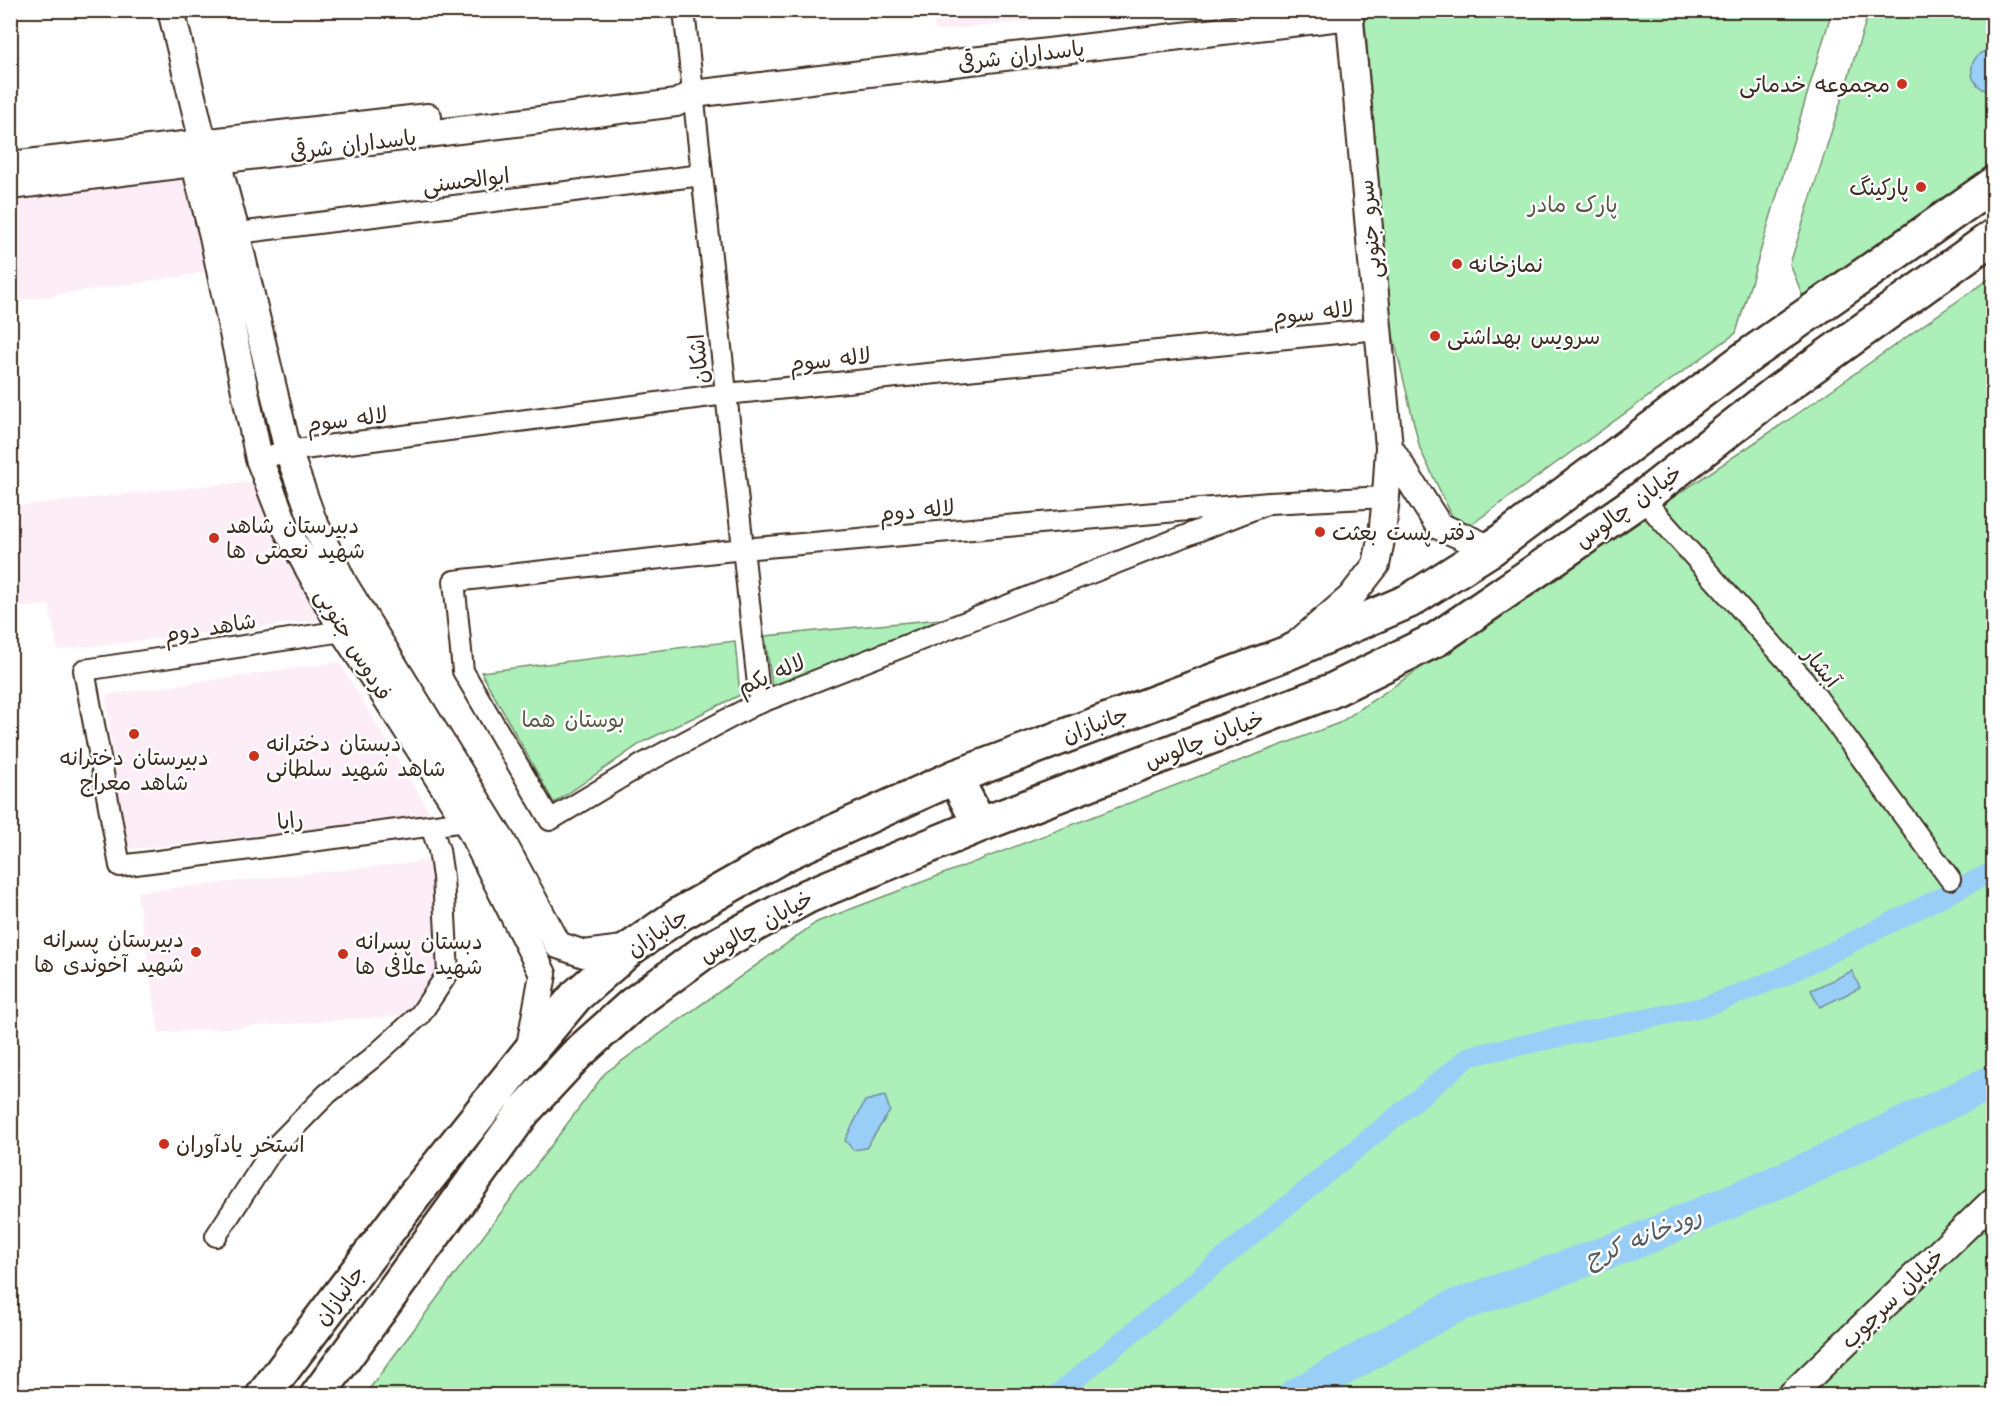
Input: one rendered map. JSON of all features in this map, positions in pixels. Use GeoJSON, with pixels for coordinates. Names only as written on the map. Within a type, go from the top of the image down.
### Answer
{"type":"FeatureCollection","features":[{"type":"Feature","properties":{"kind":"highway","name":"خیابان چالوس"},"geometry":{"type":"LineString","coordinates":[[1213,681],[1285,654],[1409,601],[1491,549],[1751,354],[1994,184]]}},
{"type":"Feature","properties":{"kind":"highway","name":"خیابان چالوس"},"geometry":{"type":"LineString","coordinates":[[432,1236],[524,1111],[576,1055],[633,1004],[704,952],[808,896],[980,825],[1332,691],[1437,639],[1642,498],[1777,392],[1994,236]]}},
{"type":"Feature","properties":{"kind":"highway","name":"جانبازان"},"geometry":{"type":"LineString","coordinates":[[263,1395],[417,1192],[529,1052],[576,996],[631,948],[680,914],[787,853],[956,777],[1213,681]]}},
{"type":"Feature","properties":{"kind":"highway"},"geometry":{"type":"LineString","coordinates":[[956,777],[980,825]]}},
{"type":"Feature","properties":{"kind":"highway","name":"جانبازان"},"geometry":{"type":"LineString","coordinates":[[321,1394],[432,1236]]}},
{"type":"Feature","properties":{"kind":"street","name":"فردوس جنوبی"},"geometry":{"type":"LineString","coordinates":[[171,10],[225,234],[288,451],[312,518],[344,584],[502,841],[558,945],[584,954],[631,948]]}},
{"type":"Feature","properties":{"kind":"street","name":"اشکان"},"geometry":{"type":"LineString","coordinates":[[684,10],[760,703]]}},
{"type":"Feature","properties":{"kind":"street","name":"پاسداران شرقی"},"geometry":{"type":"LineString","coordinates":[[10,186],[205,156],[676,103],[693,94],[1349,13]]}},
{"type":"Feature","properties":{"kind":"street","name":"سرو جنوبی"},"geometry":{"type":"LineString","coordinates":[[1285,654],[1351,597],[1376,565],[1386,497],[1389,447],[1349,13]]}},
{"type":"Feature","properties":{"kind":"street","name":"پاسداران شرقی"},"geometry":{"type":"LineString","coordinates":[[10,165],[205,156]]}},
{"type":"Feature","properties":{"kind":"street","name":"ابوالحسنی"},"geometry":{"type":"LineString","coordinates":[[225,234],[702,175]]}},
{"type":"Feature","properties":{"kind":"street","name":"فردوس جنوبی"},"geometry":{"type":"LineString","coordinates":[[225,234],[259,459],[286,528],[343,631],[466,821],[543,974],[529,1052]]}},
{"type":"Feature","properties":{"kind":"street","name":"لاله سوم"},"geometry":{"type":"LineString","coordinates":[[259,459],[288,451],[726,394],[1378,329]]}},
{"type":"Feature","properties":{"kind":"street"},"geometry":{"type":"LineString","coordinates":[[1389,447],[1439,526],[1491,549]]}},
{"type":"Feature","properties":{"kind":"street","name":"لاله دوم"},"geometry":{"type":"LineString","coordinates":[[454,580],[743,549],[1269,503],[1386,497]]}},
{"type":"Feature","properties":{"kind":"street","name":"آبشار"},"geometry":{"type":"LineString","coordinates":[[1642,498],[1804,680],[1950,879]]}},
{"type":"Feature","properties":{"kind":"street","name":"لاله یکم"},"geometry":{"type":"LineString","coordinates":[[454,580],[463,671],[550,820],[645,763],[760,703],[1269,503]]}},
{"type":"Feature","properties":{"kind":"street","name":"شاهد دوم"},"geometry":{"type":"LineString","coordinates":[[120,866],[84,670],[343,631]]}},
{"type":"Feature","properties":{"kind":"street","name":"رایا"},"geometry":{"type":"LineString","coordinates":[[120,866],[466,821]]}},
{"type":"Feature","properties":{"kind":"street"},"geometry":{"type":"LineString","coordinates":[[216,1236],[273,1149],[327,1094],[371,1059],[420,1015],[448,973],[443,877],[431,826]]}},
{"type":"Feature","properties":{"kind":"street","name":"خیابان سرجوب"},"geometry":{"type":"LineString","coordinates":[[1790,1395],[1994,1200]]}},
{"type":"Feature","properties":{"kind":"shaded area"},"geometry":{"type":"Polygon","coordinates":[[[933,10],[1129,10],[1129,11],[935,31],[933,10]]]}},
{"type":"Feature","properties":{"kind":"shaded area"},"geometry":{"type":"Polygon","coordinates":[[[189,175],[209,272],[11,302],[11,201],[189,175]]]}},
{"type":"Feature","properties":{"kind":"shaded area"},"geometry":{"type":"Polygon","coordinates":[[[257,481],[328,619],[58,650],[49,605],[11,608],[10,507],[257,481]]]}},
{"type":"Feature","properties":{"kind":"shaded area","name":"دبستان دخترانه شاهد شهید سلطانی"},"geometry":{"type":"Polygon","coordinates":[[[339,662],[432,816],[124,850],[106,695],[339,662]]]}},
{"type":"Feature","properties":{"kind":"shaded area","name":"دبستان پسرانه شهید علافی ها"},"geometry":{"type":"Polygon","coordinates":[[[434,860],[441,972],[411,1015],[159,1033],[137,892],[434,860]]]}},
{"type":"Feature","properties":{"kind":"green space","name":"پارک مادر"},"geometry":{"type":"Polygon","coordinates":[[[1364,11],[1832,11],[1736,333],[1472,524],[1453,518],[1420,449],[1392,331],[1364,11]]]}},
{"type":"Feature","properties":{"kind":"green space"},"geometry":{"type":"Polygon","coordinates":[[[1869,11],[1993,11],[1993,184],[1805,302],[1790,264],[1869,11]]]}},
{"type":"Feature","properties":{"kind":"green space"},"geometry":{"type":"Polygon","coordinates":[[[1993,276],[1993,1395],[364,1396],[605,1073],[817,922],[1339,723],[1800,412],[1993,276]]]}},
{"type":"Feature","properties":{"kind":"green space"},"geometry":{"type":"Polygon","coordinates":[[[982,615],[773,693],[765,636],[982,615]]]}},
{"type":"Feature","properties":{"kind":"green space","name":"بوستان هما"},"geometry":{"type":"Polygon","coordinates":[[[735,641],[740,695],[643,742],[554,803],[481,672],[735,641]]]}},
{"type":"Feature","properties":{"kind":"water"},"geometry":{"type":"Polygon","coordinates":[[[1993,49],[1993,92],[1977,84],[1972,71],[1977,57],[1993,49]]]}},
{"type":"Feature","properties":{"kind":"water"},"geometry":{"type":"Polygon","coordinates":[[[1852,971],[1860,988],[1820,1007],[1811,990],[1852,971]]]}},
{"type":"Feature","properties":{"kind":"water"},"geometry":{"type":"Polygon","coordinates":[[[885,1096],[890,1111],[866,1148],[853,1150],[845,1140],[865,1101],[885,1096]]]}},
{"type":"Feature","properties":{"kind":"waterway"},"geometry":{"type":"LineString","coordinates":[[1055,1396],[1470,1056],[1707,1006],[1782,977],[1994,871]]}},
{"type":"Feature","properties":{"kind":"waterway","name":"رودخانه کرج"},"geometry":{"type":"LineString","coordinates":[[1294,1396],[1451,1308],[1633,1243],[1810,1168],[1994,1081]]}},
{"type":"Feature","properties":{"kind":"place","name":"مجموعه خدماتی"},"geometry":{"type":"Point","coordinates":[1902,84]}},
{"type":"Feature","properties":{"kind":"place","name":"پارکینگ"},"geometry":{"type":"Point","coordinates":[1921,187]}},
{"type":"Feature","properties":{"kind":"place","name":"نمازخانه"},"geometry":{"type":"Point","coordinates":[1457,264]}},
{"type":"Feature","properties":{"kind":"place","name":"سرویس بهداشتی"},"geometry":{"type":"Point","coordinates":[1435,336]}},
{"type":"Feature","properties":{"kind":"place","name":"دفتر پست بعثت"},"geometry":{"type":"Point","coordinates":[1320,532]}},
{"type":"Feature","properties":{"kind":"place","name":"دبیرستان شاهد شهید نعمتی ها"},"geometry":{"type":"Point","coordinates":[214,538]}},
{"type":"Feature","properties":{"kind":"place","name":"دبیرستان دخترانه شاهد معراج"},"geometry":{"type":"Point","coordinates":[134,734]}},
{"type":"Feature","properties":{"kind":"place","name":"دبستان دخترانه شاهد شهید سلطانی"},"geometry":{"type":"Point","coordinates":[254,756]}},
{"type":"Feature","properties":{"kind":"place","name":"دبیرستان پسرانه شهید آخوندی ها"},"geometry":{"type":"Point","coordinates":[196,952]}},
{"type":"Feature","properties":{"kind":"place","name":"دبستان پسرانه شهید علافی ها"},"geometry":{"type":"Point","coordinates":[343,954]}},
{"type":"Feature","properties":{"kind":"place","name":"استخر یادآوران"},"geometry":{"type":"Point","coordinates":[164,1144]}}]}
